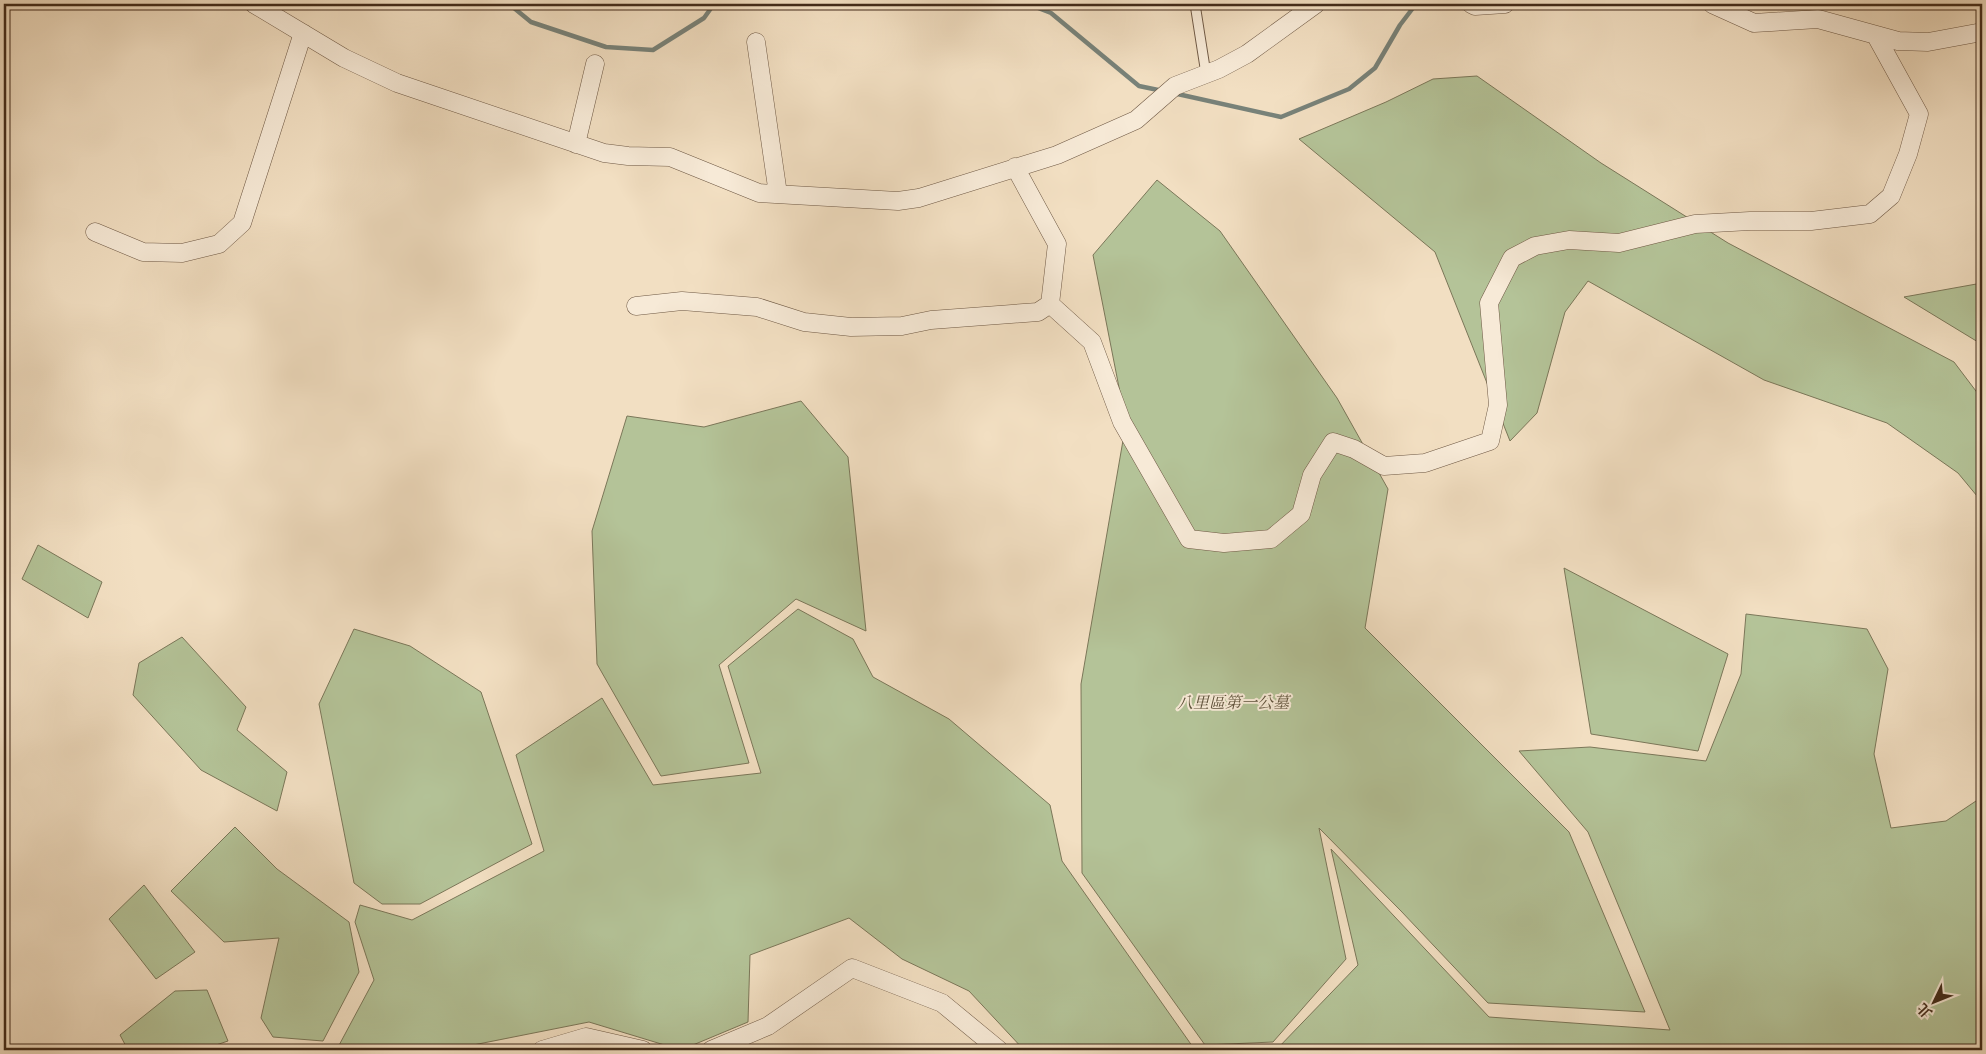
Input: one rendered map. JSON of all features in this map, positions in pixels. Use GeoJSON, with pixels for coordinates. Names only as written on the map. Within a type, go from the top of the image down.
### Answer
{"type":"FeatureCollection","features":[{"type":"Feature","properties":{"kind":"street"},"geometry":{"type":"LineString","coordinates":[[254,4],[344,58],[397,82],[604,153],[628,156],[670,157],[759,193],[898,201],[912,199],[1057,155],[1136,120],[1175,86],[1206,74],[1247,54],[1316,4]]}},
{"type":"Feature","properties":{"kind":"street"},"geometry":{"type":"LineString","coordinates":[[1471,4],[1475,6],[1505,4]]}},
{"type":"Feature","properties":{"kind":"street"},"geometry":{"type":"LineString","coordinates":[[1712,4],[1754,22],[1818,19],[1898,41],[1928,42],[1982,32]]}},
{"type":"Feature","properties":{"kind":"street"},"geometry":{"type":"LineString","coordinates":[[95,232],[143,252],[182,252],[219,244],[242,223],[303,33]]}},
{"type":"Feature","properties":{"kind":"street"},"geometry":{"type":"LineString","coordinates":[[1050,304],[1092,342],[1122,422],[1189,539],[1224,543],[1271,539],[1301,514],[1312,475],[1333,442],[1354,449],[1384,466],[1425,463],[1490,441],[1498,405],[1489,303],[1512,258],[1535,246],[1570,240],[1619,243],[1695,224],[1750,221],[1811,221],[1870,214],[1891,196],[1908,154],[1919,114],[1876,36]]}},
{"type":"Feature","properties":{"kind":"street"},"geometry":{"type":"LineString","coordinates":[[756,42],[778,194]]}},
{"type":"Feature","properties":{"kind":"street"},"geometry":{"type":"LineString","coordinates":[[576,144],[595,64]]}},
{"type":"Feature","properties":{"kind":"street"},"geometry":{"type":"LineString","coordinates":[[636,306],[682,301],[757,307],[804,322],[851,327],[902,326],[931,320],[1038,312],[1050,304],[1057,244],[1015,167]]}},
{"type":"Feature","properties":{"kind":"street"},"geometry":{"type":"LineString","coordinates":[[712,1050],[768,1026],[852,968],[942,1003],[999,1050]]}},
{"type":"Feature","properties":{"kind":"street"},"geometry":{"type":"LineString","coordinates":[[542,1050],[586,1037],[643,1050]]}},
{"type":"Feature","properties":{"kind":"lane"},"geometry":{"type":"LineString","coordinates":[[1195,4],[1206,74]]}},
{"type":"Feature","properties":{"kind":"green space"},"geometry":{"type":"Polygon","coordinates":[[[1477,76],[1601,163],[1728,243],[1954,362],[1982,399],[1982,502],[1958,473],[1887,423],[1764,380],[1588,281],[1565,312],[1537,413],[1510,441],[1435,252],[1299,139],[1386,102],[1433,79],[1477,76]]]}},
{"type":"Feature","properties":{"kind":"green space","name":"八里區第一公墓"},"geometry":{"type":"Polygon","coordinates":[[[1157,180],[1220,231],[1337,398],[1388,489],[1365,628],[1569,832],[1645,1012],[1488,1003],[1319,828],[1346,959],[1273,1042],[1205,1045],[1082,873],[1081,684],[1126,423],[1093,255],[1157,180]]]}},
{"type":"Feature","properties":{"kind":"green space"},"geometry":{"type":"Polygon","coordinates":[[[1982,283],[1982,348],[1978,342],[1904,297],[1982,283]]]}},
{"type":"Feature","properties":{"kind":"green space"},"geometry":{"type":"Polygon","coordinates":[[[801,401],[848,457],[866,631],[796,599],[719,665],[749,763],[661,776],[597,664],[592,531],[627,416],[704,427],[801,401]]]}},
{"type":"Feature","properties":{"kind":"green space"},"geometry":{"type":"Polygon","coordinates":[[[38,545],[102,582],[88,618],[22,579],[38,545]]]}},
{"type":"Feature","properties":{"kind":"green space"},"geometry":{"type":"Polygon","coordinates":[[[1564,568],[1728,654],[1698,751],[1591,734],[1564,568]]]}},
{"type":"Feature","properties":{"kind":"green space"},"geometry":{"type":"Polygon","coordinates":[[[798,609],[853,639],[873,677],[949,719],[1050,805],[1062,861],[1195,1050],[1024,1050],[969,991],[902,959],[849,918],[750,955],[748,1022],[681,1050],[589,1022],[448,1050],[337,1049],[374,980],[355,922],[360,905],[412,920],[544,851],[516,755],[602,698],[653,785],[761,773],[728,666],[798,609]]]}},
{"type":"Feature","properties":{"kind":"green space"},"geometry":{"type":"Polygon","coordinates":[[[1746,614],[1867,629],[1888,669],[1874,754],[1891,828],[1946,821],[1982,797],[1982,1050],[1276,1050],[1358,965],[1331,849],[1489,1017],[1670,1030],[1588,832],[1519,751],[1590,747],[1706,761],[1741,674],[1746,614]]]}},
{"type":"Feature","properties":{"kind":"green space"},"geometry":{"type":"Polygon","coordinates":[[[354,629],[410,646],[481,692],[532,844],[420,904],[382,904],[354,883],[319,704],[354,629]]]}},
{"type":"Feature","properties":{"kind":"green space"},"geometry":{"type":"Polygon","coordinates":[[[182,637],[246,707],[237,730],[287,772],[277,811],[201,770],[133,695],[139,663],[182,637]]]}},
{"type":"Feature","properties":{"kind":"green space"},"geometry":{"type":"Polygon","coordinates":[[[235,827],[277,869],[349,922],[359,972],[323,1041],[273,1037],[261,1018],[279,938],[224,942],[171,891],[235,827]]]}},
{"type":"Feature","properties":{"kind":"green space"},"geometry":{"type":"Polygon","coordinates":[[[144,885],[195,952],[156,979],[109,919],[144,885]]]}},
{"type":"Feature","properties":{"kind":"green space"},"geometry":{"type":"Polygon","coordinates":[[[207,990],[228,1041],[201,1050],[128,1050],[120,1035],[175,991],[207,990]]]}},
{"type":"Feature","properties":{"kind":"waterway"},"geometry":{"type":"LineString","coordinates":[[509,4],[531,22],[606,47],[653,50],[704,18],[714,4]]}},
{"type":"Feature","properties":{"kind":"waterway"},"geometry":{"type":"LineString","coordinates":[[1028,4],[1051,13],[1139,86],[1163,91]]}},
{"type":"Feature","properties":{"kind":"waterway"},"geometry":{"type":"LineString","coordinates":[[1173,93],[1281,117],[1349,89],[1375,68],[1400,25],[1416,4]]}}]}
